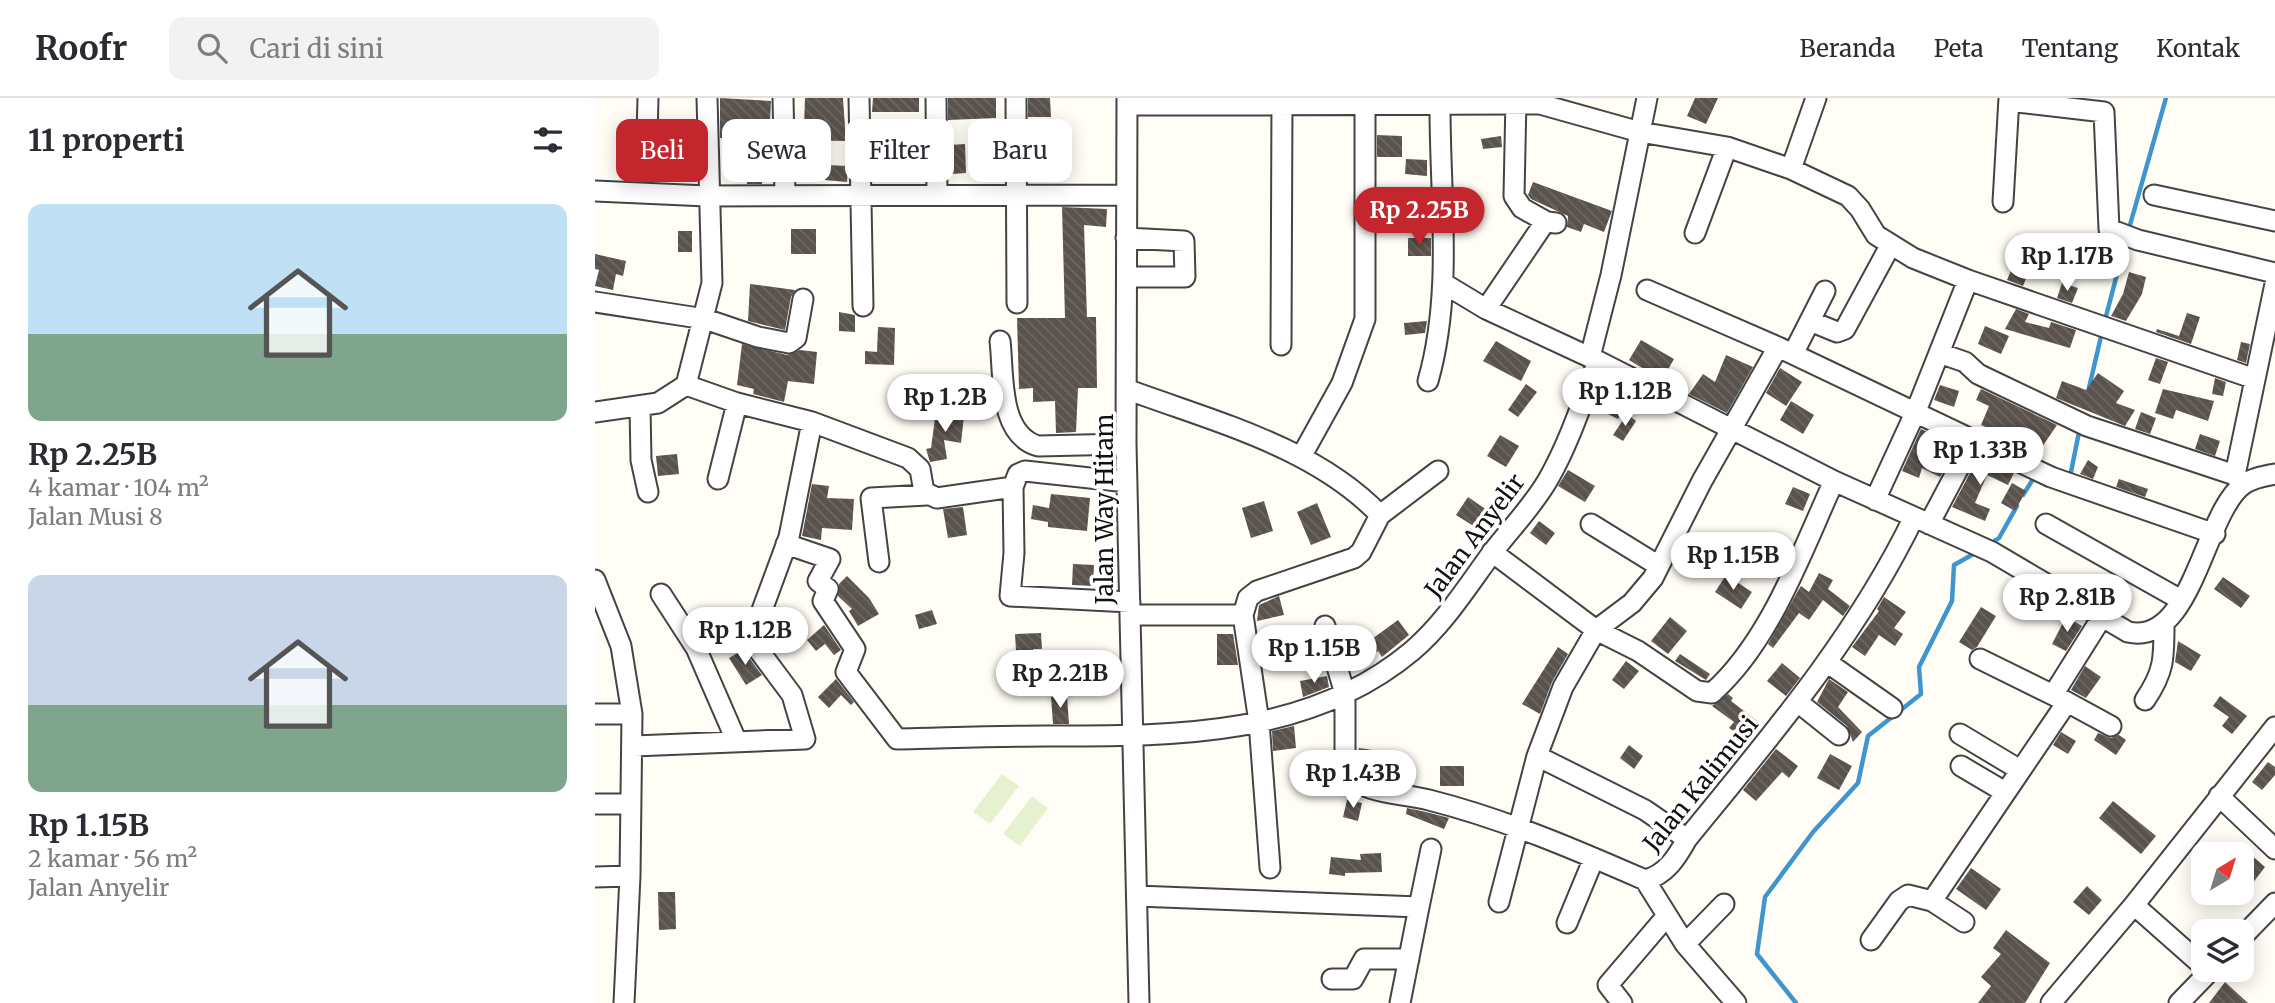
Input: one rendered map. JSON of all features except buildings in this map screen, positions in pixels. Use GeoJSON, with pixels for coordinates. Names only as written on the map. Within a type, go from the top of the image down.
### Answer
{"type":"FeatureCollection","features":[{"type":"Feature","properties":{"kind":"street"},"geometry":{"type":"LineString","coordinates":[[647,119],[648,98]]}},
{"type":"Feature","properties":{"kind":"street"},"geometry":{"type":"LineString","coordinates":[[595,412],[658,403],[686,385],[705,320],[713,270],[707,197],[707,98]]}},
{"type":"Feature","properties":{"kind":"street"},"geometry":{"type":"LineString","coordinates":[[783,98],[785,195]]}},
{"type":"Feature","properties":{"kind":"street"},"geometry":{"type":"LineString","coordinates":[[859,98],[863,306]]}},
{"type":"Feature","properties":{"kind":"street"},"geometry":{"type":"LineString","coordinates":[[936,98],[937,193]]}},
{"type":"Feature","properties":{"kind":"street"},"geometry":{"type":"LineString","coordinates":[[1016,98],[1017,303]]}},
{"type":"Feature","properties":{"kind":"street","name":"Jalan Anyelir"},"geometry":{"type":"LineString","coordinates":[[784,549],[830,559],[818,581],[828,590],[823,601],[855,649],[846,672],[897,739],[1131,736],[1216,731],[1259,723],[1316,706],[1345,694],[1413,650],[1447,614],[1549,478],[1594,359],[1647,98]]}},
{"type":"Feature","properties":{"kind":"street"},"geometry":{"type":"LineString","coordinates":[[1791,169],[1816,98]]}},
{"type":"Feature","properties":{"kind":"street"},"geometry":{"type":"LineString","coordinates":[[1281,345],[1282,100]]}},
{"type":"Feature","properties":{"kind":"street"},"geometry":{"type":"LineString","coordinates":[[1428,381],[1436,353],[1443,284],[1440,100]]}},
{"type":"Feature","properties":{"kind":"street"},"geometry":{"type":"LineString","coordinates":[[1486,309],[1551,222],[1523,208],[1514,196],[1516,100]]}},
{"type":"Feature","properties":{"kind":"street"},"geometry":{"type":"LineString","coordinates":[[1127,102],[1516,100],[1560,103],[1640,132],[1727,147],[1791,169],[1848,196],[1860,209],[1873,232],[1890,246],[1968,280],[2255,379]]}},
{"type":"Feature","properties":{"kind":"street"},"geometry":{"type":"LineString","coordinates":[[2003,202],[2009,100],[2104,113],[2109,229],[2129,237],[2275,273]]}},
{"type":"Feature","properties":{"kind":"street","name":"Jalan Way Hitam"},"geometry":{"type":"LineString","coordinates":[[1127,102],[1125,195],[1129,390],[1126,443],[1139,1003]]}},
{"type":"Feature","properties":{"kind":"street"},"geometry":{"type":"LineString","coordinates":[[1301,457],[1342,383],[1365,319],[1365,102]]}},
{"type":"Feature","properties":{"kind":"street"},"geometry":{"type":"LineString","coordinates":[[1695,233],[1727,147]]}},
{"type":"Feature","properties":{"kind":"street"},"geometry":{"type":"LineString","coordinates":[[595,191],[707,197],[937,193],[1125,195]]}},
{"type":"Feature","properties":{"kind":"street"},"geometry":{"type":"LineString","coordinates":[[2154,195],[2275,221]]}},
{"type":"Feature","properties":{"kind":"street"},"geometry":{"type":"LineString","coordinates":[[1126,239],[1184,241],[1185,277],[1126,277]]}},
{"type":"Feature","properties":{"kind":"street"},"geometry":{"type":"LineString","coordinates":[[1810,321],[1837,332],[1845,329],[1890,246]]}},
{"type":"Feature","properties":{"kind":"street"},"geometry":{"type":"LineString","coordinates":[[1875,500],[1916,411],[1968,280]]}},
{"type":"Feature","properties":{"kind":"street"},"geometry":{"type":"LineString","coordinates":[[1443,284],[1486,309],[1594,359],[1834,481],[1985,549],[2128,632],[2139,635],[2154,633],[2164,626],[2181,600],[2239,480],[2255,379],[2275,284]]}},
{"type":"Feature","properties":{"kind":"street"},"geometry":{"type":"LineString","coordinates":[[1647,290],[1785,350],[2051,477],[2215,534]]}},
{"type":"Feature","properties":{"kind":"street"},"geometry":{"type":"LineString","coordinates":[[1499,902],[1517,826],[1548,719],[1563,687],[1596,630],[1644,590],[1731,429],[1785,350],[1810,321],[1825,291]]}},
{"type":"Feature","properties":{"kind":"street"},"geometry":{"type":"LineString","coordinates":[[595,302],[705,320],[758,337],[791,343],[796,338],[803,299]]}},
{"type":"Feature","properties":{"kind":"street"},"geometry":{"type":"LineString","coordinates":[[1000,341],[1009,421],[1028,442],[1038,446],[1126,443]]}},
{"type":"Feature","properties":{"kind":"street"},"geometry":{"type":"LineString","coordinates":[[1939,353],[1965,362],[1978,374],[2083,424],[2239,480],[2274,476]]}},
{"type":"Feature","properties":{"kind":"street"},"geometry":{"type":"LineString","coordinates":[[686,385],[737,403],[812,422],[914,461],[920,469],[922,490],[927,495]]}},
{"type":"Feature","properties":{"kind":"street"},"geometry":{"type":"LineString","coordinates":[[1129,390],[1301,457],[1342,481],[1380,515]]}},
{"type":"Feature","properties":{"kind":"street"},"geometry":{"type":"LineString","coordinates":[[719,479],[737,403]]}},
{"type":"Feature","properties":{"kind":"street"},"geometry":{"type":"LineString","coordinates":[[640,407],[641,460],[648,492]]}},
{"type":"Feature","properties":{"kind":"street"},"geometry":{"type":"LineString","coordinates":[[634,746],[805,739],[792,695],[751,640],[784,549],[812,422]]}},
{"type":"Feature","properties":{"kind":"street","name":"Jalan Kalimusi"},"geometry":{"type":"LineString","coordinates":[[1325,626],[1345,694],[1345,771],[1356,782],[1374,790],[1425,799],[1517,826],[1645,880],[1661,874],[1799,703],[1876,592],[1974,439]]}},
{"type":"Feature","properties":{"kind":"street"},"geometry":{"type":"LineString","coordinates":[[1127,482],[1025,471],[1018,474],[1013,487],[1014,553],[1010,596],[1130,608],[1244,615]]}},
{"type":"Feature","properties":{"kind":"street"},"geometry":{"type":"LineString","coordinates":[[1270,868],[1259,723],[1244,615],[1247,601],[1254,592],[1342,565],[1357,556],[1380,515],[1438,471]]}},
{"type":"Feature","properties":{"kind":"street"},"geometry":{"type":"LineString","coordinates":[[1492,552],[1596,630],[1646,657],[1697,691],[1712,693],[1753,643],[1772,613],[1834,481]]}},
{"type":"Feature","properties":{"kind":"street"},"geometry":{"type":"LineString","coordinates":[[879,562],[871,498],[927,495],[937,498],[1013,487]]}},
{"type":"Feature","properties":{"kind":"street"},"geometry":{"type":"LineString","coordinates":[[1591,524],[1659,566]]}},
{"type":"Feature","properties":{"kind":"street"},"geometry":{"type":"LineString","coordinates":[[2046,524],[2181,600]]}},
{"type":"Feature","properties":{"kind":"street"},"geometry":{"type":"LineString","coordinates":[[595,580],[602,613],[621,646],[632,714],[634,746],[631,876],[624,1003]]}},
{"type":"Feature","properties":{"kind":"street"},"geometry":{"type":"LineString","coordinates":[[661,594],[684,625],[696,648],[736,740]]}},
{"type":"Feature","properties":{"kind":"street"},"geometry":{"type":"LineString","coordinates":[[1932,901],[2020,770],[2102,617]]}},
{"type":"Feature","properties":{"kind":"street"},"geometry":{"type":"LineString","coordinates":[[2145,700],[2160,677],[2164,663],[2164,626]]}},
{"type":"Feature","properties":{"kind":"street"},"geometry":{"type":"LineString","coordinates":[[1980,659],[2111,726]]}},
{"type":"Feature","properties":{"kind":"street"},"geometry":{"type":"LineString","coordinates":[[1828,663],[1892,708]]}},
{"type":"Feature","properties":{"kind":"street"},"geometry":{"type":"LineString","coordinates":[[1799,703],[1839,735]]}},
{"type":"Feature","properties":{"kind":"street"},"geometry":{"type":"LineString","coordinates":[[595,713],[632,714]]}},
{"type":"Feature","properties":{"kind":"street"},"geometry":{"type":"LineString","coordinates":[[2051,1003],[2134,905],[2275,727]]}},
{"type":"Feature","properties":{"kind":"street"},"geometry":{"type":"LineString","coordinates":[[1960,734],[2020,770]]}},
{"type":"Feature","properties":{"kind":"street"},"geometry":{"type":"LineString","coordinates":[[1537,756],[1645,810],[1687,839]]}},
{"type":"Feature","properties":{"kind":"street"},"geometry":{"type":"LineString","coordinates":[[1961,766],[2005,792]]}},
{"type":"Feature","properties":{"kind":"street"},"geometry":{"type":"LineString","coordinates":[[2219,796],[2275,849]]}},
{"type":"Feature","properties":{"kind":"street"},"geometry":{"type":"LineString","coordinates":[[595,804],[631,804]]}},
{"type":"Feature","properties":{"kind":"street"},"geometry":{"type":"LineString","coordinates":[[1400,1003],[1431,849]]}},
{"type":"Feature","properties":{"kind":"street"},"geometry":{"type":"LineString","coordinates":[[1567,923],[1594,858]]}},
{"type":"Feature","properties":{"kind":"street"},"geometry":{"type":"LineString","coordinates":[[595,877],[631,876]]}},
{"type":"Feature","properties":{"kind":"street"},"geometry":{"type":"LineString","coordinates":[[1645,880],[1685,944],[1736,1003]]}},
{"type":"Feature","properties":{"kind":"street"},"geometry":{"type":"LineString","coordinates":[[1871,940],[1902,897],[1910,895],[1932,901],[1964,922]]}},
{"type":"Feature","properties":{"kind":"street"},"geometry":{"type":"LineString","coordinates":[[1137,896],[1419,908]]}},
{"type":"Feature","properties":{"kind":"street"},"geometry":{"type":"LineString","coordinates":[[2254,925],[2275,903]]}},
{"type":"Feature","properties":{"kind":"street"},"geometry":{"type":"LineString","coordinates":[[1685,944],[1724,904]]}},
{"type":"Feature","properties":{"kind":"street"},"geometry":{"type":"LineString","coordinates":[[2134,905],[2191,954]]}},
{"type":"Feature","properties":{"kind":"street"},"geometry":{"type":"LineString","coordinates":[[1622,1003],[1608,985],[1666,916]]}},
{"type":"Feature","properties":{"kind":"street"},"geometry":{"type":"LineString","coordinates":[[1332,979],[1353,979],[1364,959],[1409,959]]}},
{"type":"Feature","properties":{"kind":"street"},"geometry":{"type":"LineString","coordinates":[[2179,1003],[2197,982]]}},
{"type":"Feature","properties":{"kind":"green space"},"geometry":{"type":"Polygon","coordinates":[[[1002,774],[1019,786],[990,824],[973,812],[1002,774]]]}},
{"type":"Feature","properties":{"kind":"green space"},"geometry":{"type":"Polygon","coordinates":[[[1032,796],[1048,808],[1020,846],[1003,834],[1032,796]]]}},
{"type":"Feature","properties":{"kind":"waterway"},"geometry":{"type":"LineString","coordinates":[[2128,232],[2166,98]]}},
{"type":"Feature","properties":{"kind":"waterway"},"geometry":{"type":"LineString","coordinates":[[2105,320],[2126,240]]}},
{"type":"Feature","properties":{"kind":"waterway"},"geometry":{"type":"LineString","coordinates":[[2089,388],[2102,332]]}},
{"type":"Feature","properties":{"kind":"waterway"},"geometry":{"type":"LineString","coordinates":[[2070,477],[2080,427]]}},
{"type":"Feature","properties":{"kind":"waterway"},"geometry":{"type":"LineString","coordinates":[[2023,495],[2035,476]]}},
{"type":"Feature","properties":{"kind":"waterway"},"geometry":{"type":"LineString","coordinates":[[1990,544],[1999,538],[2017,506]]}},
{"type":"Feature","properties":{"kind":"waterway"},"geometry":{"type":"LineString","coordinates":[[1796,1003],[1757,954],[1765,897],[1813,832],[1858,783],[1868,736],[1921,694],[1919,667],[1952,601],[1954,565],[1977,552]]}}]}
